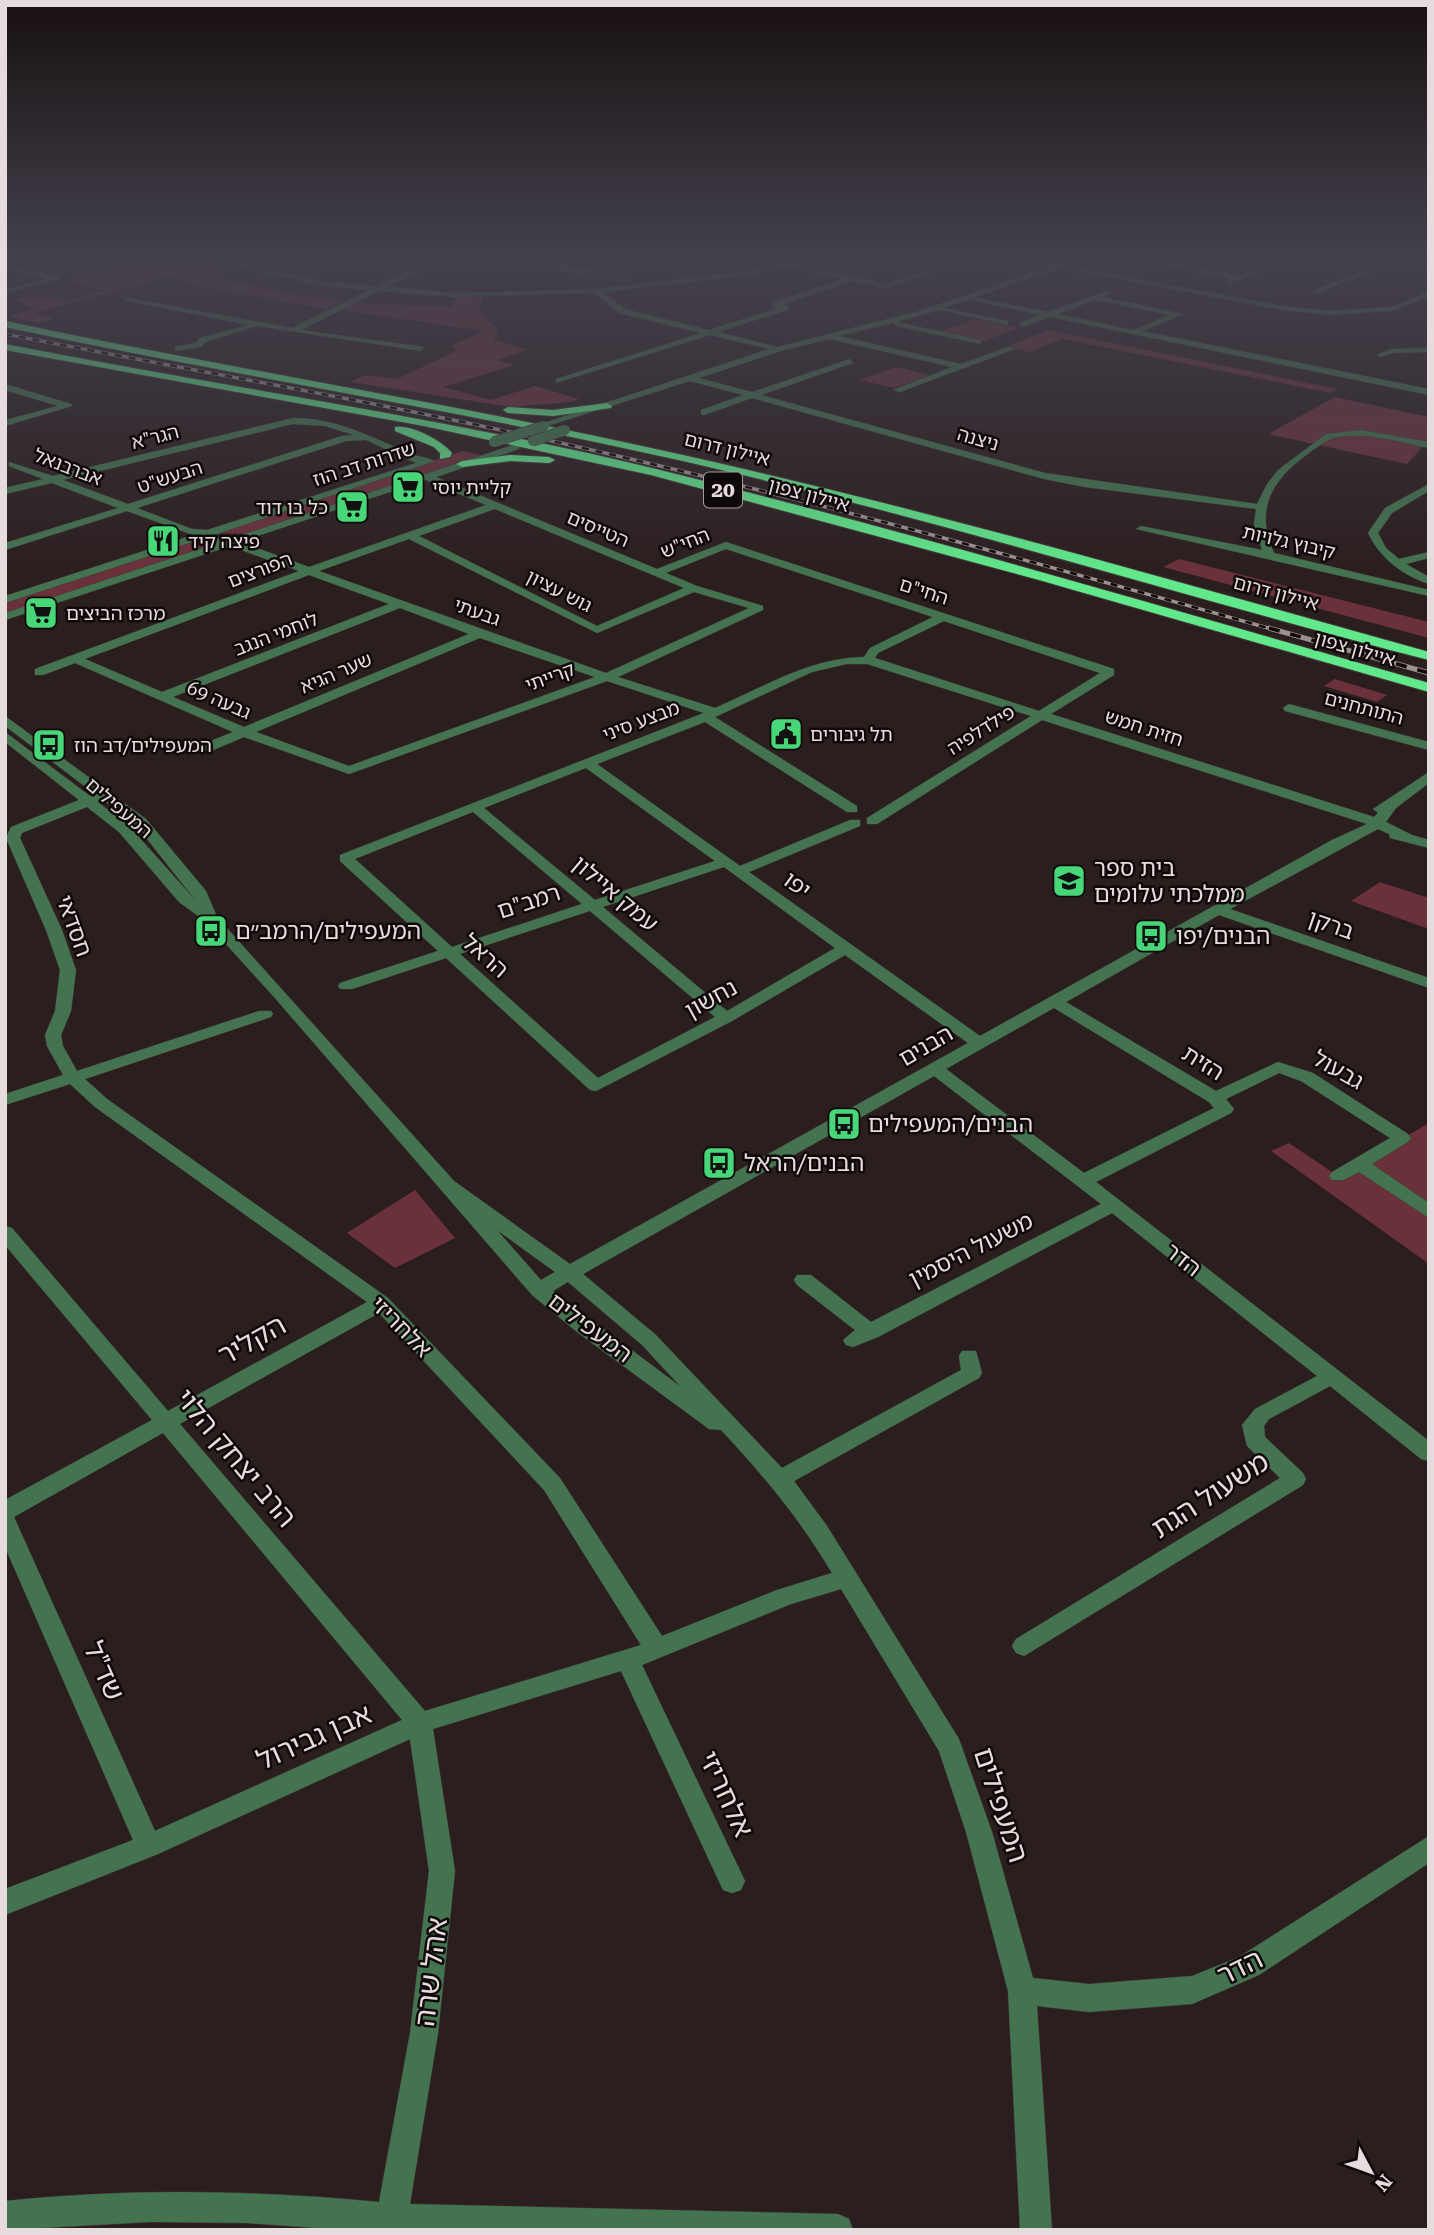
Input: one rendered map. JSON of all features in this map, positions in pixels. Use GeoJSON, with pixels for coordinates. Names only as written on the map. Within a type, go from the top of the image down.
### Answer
{"type":"FeatureCollection","features":[{"type":"Feature","properties":{"kind":"highway","name":"איילון צפון"},"geometry":{"type":"LineString","coordinates":[[86,363],[424,422],[580,454],[751,497],[1044,577],[1429,688]]}},
{"type":"Feature","properties":{"kind":"highway","name":"איילון דרום"},"geometry":{"type":"LineString","coordinates":[[202,363],[654,452],[1024,544],[1429,656]]}},
{"type":"Feature","properties":{"kind":"highway"},"geometry":{"type":"LineString","coordinates":[[214,363],[493,409],[562,426],[608,420]]}},
{"type":"Feature","properties":{"kind":"highway"},"geometry":{"type":"LineString","coordinates":[[94,365],[479,447],[498,447],[622,474],[1044,577]]}},
{"type":"Feature","properties":{"kind":"highway"},"geometry":{"type":"LineString","coordinates":[[493,409],[553,412],[608,420],[916,509],[1024,544]]}},
{"type":"Feature","properties":{"kind":"highway"},"geometry":{"type":"LineString","coordinates":[[399,429],[438,444],[453,458],[550,460]]}},
{"type":"Feature","properties":{"kind":"street"},"geometry":{"type":"LineString","coordinates":[[559,381],[614,363]]}},
{"type":"Feature","properties":{"kind":"street"},"geometry":{"type":"LineString","coordinates":[[498,447],[544,426],[608,420],[690,378],[735,363]]}},
{"type":"Feature","properties":{"kind":"street"},"geometry":{"type":"LineString","coordinates":[[577,425],[608,420],[702,382],[757,363]]}},
{"type":"Feature","properties":{"kind":"street"},"geometry":{"type":"LineString","coordinates":[[704,412],[843,363]]}},
{"type":"Feature","properties":{"kind":"street"},"geometry":{"type":"LineString","coordinates":[[946,363],[962,367]]}},
{"type":"Feature","properties":{"kind":"street"},"geometry":{"type":"LineString","coordinates":[[897,390],[972,363]]}},
{"type":"Feature","properties":{"kind":"street"},"geometry":{"type":"LineString","coordinates":[[1291,363],[1429,392]]}},
{"type":"Feature","properties":{"kind":"street","name":"ניצנה"},"geometry":{"type":"LineString","coordinates":[[690,378],[1044,476],[1085,484],[1261,507]]}},
{"type":"Feature","properties":{"kind":"street"},"geometry":{"type":"LineString","coordinates":[[5,387],[68,406],[5,423]]}},
{"type":"Feature","properties":{"kind":"street","name":"הגר\"א"},"geometry":{"type":"LineString","coordinates":[[5,491],[293,421],[314,419],[335,424],[349,436]]}},
{"type":"Feature","properties":{"kind":"street","name":"שדרות דב הוז"},"geometry":{"type":"LineString","coordinates":[[5,600],[190,535],[208,533],[418,463],[498,447],[516,447],[562,426]]}},
{"type":"Feature","properties":{"kind":"street"},"geometry":{"type":"LineString","coordinates":[[1269,555],[1260,538],[1261,507],[1276,475],[1328,436],[1346,433],[1429,445]]}},
{"type":"Feature","properties":{"kind":"street","name":"הבעש\"ט"},"geometry":{"type":"LineString","coordinates":[[5,547],[349,436],[365,438],[418,463]]}},
{"type":"Feature","properties":{"kind":"street","name":"שדרות דב הוז"},"geometry":{"type":"LineString","coordinates":[[5,617],[425,476],[453,458]]}},
{"type":"Feature","properties":{"kind":"street","name":"אברבנאל"},"geometry":{"type":"LineString","coordinates":[[12,464],[130,508],[190,535]]}},
{"type":"Feature","properties":{"kind":"street","name":"הטייסים"},"geometry":{"type":"LineString","coordinates":[[425,476],[694,588],[759,608]]}},
{"type":"Feature","properties":{"kind":"street"},"geometry":{"type":"LineString","coordinates":[[1429,487],[1386,511],[1377,521],[1373,533],[1377,545],[1387,558],[1429,581]]}},
{"type":"Feature","properties":{"kind":"street","name":"הפורצים"},"geometry":{"type":"LineString","coordinates":[[39,672],[495,505]]}},
{"type":"Feature","properties":{"kind":"street","name":"קיבוץ גלויות"},"geometry":{"type":"LineString","coordinates":[[1141,529],[1269,555],[1429,593]]}},
{"type":"Feature","properties":{"kind":"street"},"geometry":{"type":"LineString","coordinates":[[208,533],[248,534]]}},
{"type":"Feature","properties":{"kind":"street"},"geometry":{"type":"LineString","coordinates":[[190,535],[228,541]]}},
{"type":"Feature","properties":{"kind":"street","name":"גוש עציון"},"geometry":{"type":"LineString","coordinates":[[411,536],[597,629],[694,588]]}},
{"type":"Feature","properties":{"kind":"street","name":"גבעתי"},"geometry":{"type":"LineString","coordinates":[[228,541],[711,715],[853,816]]}},
{"type":"Feature","properties":{"kind":"street","name":"החי\"ש"},"geometry":{"type":"LineString","coordinates":[[657,573],[726,545]]}},
{"type":"Feature","properties":{"kind":"street","name":"החי\"ם"},"geometry":{"type":"LineString","coordinates":[[726,545],[1111,672]]}},
{"type":"Feature","properties":{"kind":"street"},"geometry":{"type":"LineString","coordinates":[[1397,563],[1429,555]]}},
{"type":"Feature","properties":{"kind":"street","name":"לוחמי הנגב"},"geometry":{"type":"LineString","coordinates":[[163,696],[400,604]]}},
{"type":"Feature","properties":{"kind":"street","name":"קרייתי"},"geometry":{"type":"LineString","coordinates":[[349,770],[607,677],[759,608]]}},
{"type":"Feature","properties":{"kind":"street"},"geometry":{"type":"LineString","coordinates":[[868,660],[874,651],[945,616]]}},
{"type":"Feature","properties":{"kind":"street","name":"שער הגיא"},"geometry":{"type":"LineString","coordinates":[[206,748],[481,633]]}},
{"type":"Feature","properties":{"kind":"street"},"geometry":{"type":"LineString","coordinates":[[536,654],[558,644]]}},
{"type":"Feature","properties":{"kind":"street","name":"מבצע סיני"},"geometry":{"type":"LineString","coordinates":[[345,858],[711,715],[820,664],[844,658],[868,660]]}},
{"type":"Feature","properties":{"kind":"street","name":"גבעה 69"},"geometry":{"type":"LineString","coordinates":[[76,659],[244,732],[349,770]]}},
{"type":"Feature","properties":{"kind":"street","name":"חזית חמש"},"geometry":{"type":"LineString","coordinates":[[868,660],[1429,844]]}},
{"type":"Feature","properties":{"kind":"street","name":"פילדלפיה"},"geometry":{"type":"LineString","coordinates":[[872,821],[1111,672]]}},
{"type":"Feature","properties":{"kind":"street","name":"התותחנים"},"geometry":{"type":"LineString","coordinates":[[1289,708],[1429,746]]}},
{"type":"Feature","properties":{"kind":"street","name":"המעפילים"},"geometry":{"type":"LineString","coordinates":[[5,720],[141,822],[201,894],[210,918]]}},
{"type":"Feature","properties":{"kind":"street","name":"המעפילים"},"geometry":{"type":"LineString","coordinates":[[5,736],[124,829],[184,899],[210,918],[280,993],[539,1290],[756,1453]]}},
{"type":"Feature","properties":{"kind":"street","name":"יפו"},"geometry":{"type":"LineString","coordinates":[[587,763],[980,1044]]}},
{"type":"Feature","properties":{"kind":"street"},"geometry":{"type":"LineString","coordinates":[[1353,821],[1391,805],[1429,776]]}},
{"type":"Feature","properties":{"kind":"street","name":"חסדאי"},"geometry":{"type":"LineString","coordinates":[[73,1078],[55,1046],[53,1035],[63,1011],[68,970],[10,826],[106,794]]}},
{"type":"Feature","properties":{"kind":"street"},"geometry":{"type":"LineString","coordinates":[[1374,827],[1391,805]]}},
{"type":"Feature","properties":{"kind":"street","name":"עמק איילון"},"geometry":{"type":"LineString","coordinates":[[474,806],[726,1018]]}},
{"type":"Feature","properties":{"kind":"street","name":"רמב\"ם"},"geometry":{"type":"LineString","coordinates":[[346,986],[593,905],[732,867],[853,816]]}},
{"type":"Feature","properties":{"kind":"street","name":"הבנים"},"geometry":{"type":"LineString","coordinates":[[1337,843],[1353,821]]}},
{"type":"Feature","properties":{"kind":"street","name":"הבנים"},"geometry":{"type":"LineString","coordinates":[[539,1290],[1337,843],[1374,827]]}},
{"type":"Feature","properties":{"kind":"street","name":"הראל"},"geometry":{"type":"LineString","coordinates":[[345,858],[596,1086]]}},
{"type":"Feature","properties":{"kind":"street","name":"ברקן"},"geometry":{"type":"LineString","coordinates":[[1218,910],[1429,983]]}},
{"type":"Feature","properties":{"kind":"street","name":"נחשון"},"geometry":{"type":"LineString","coordinates":[[596,1086],[726,1018],[846,948]]}},
{"type":"Feature","properties":{"kind":"street","name":"הזית"},"geometry":{"type":"LineString","coordinates":[[1053,1001],[1220,1103],[1083,1181]]}},
{"type":"Feature","properties":{"kind":"street"},"geometry":{"type":"LineString","coordinates":[[5,1100],[265,1014]]}},
{"type":"Feature","properties":{"kind":"street","name":"גבעול"},"geometry":{"type":"LineString","coordinates":[[1220,1103],[1245,1083],[1278,1067],[1307,1077],[1402,1139],[1360,1164]]}},
{"type":"Feature","properties":{"kind":"street","name":"הדר"},"geometry":{"type":"LineString","coordinates":[[935,1069],[1114,1205],[1429,1454]]}},
{"type":"Feature","properties":{"kind":"street","name":"אלחריזי"},"geometry":{"type":"LineString","coordinates":[[73,1078],[102,1103],[381,1303],[552,1484],[656,1648]]}},
{"type":"Feature","properties":{"kind":"street"},"geometry":{"type":"LineString","coordinates":[[1338,1176],[1360,1164],[1429,1212]]}},
{"type":"Feature","properties":{"kind":"street","name":"המעפילים"},"geometry":{"type":"LineString","coordinates":[[443,1182],[571,1273],[649,1340],[780,1479],[819,1532],[950,1747],[979,1832],[1022,1991],[1036,2230]]}},
{"type":"Feature","properties":{"kind":"street","name":"משעול היסמין"},"geometry":{"type":"LineString","coordinates":[[804,1280],[862,1336],[1114,1205]]}},
{"type":"Feature","properties":{"kind":"street","name":"הרב יצחק הלוי"},"geometry":{"type":"LineString","coordinates":[[5,1232],[420,1723]]}},
{"type":"Feature","properties":{"kind":"street","name":"הקליר"},"geometry":{"type":"LineString","coordinates":[[5,1511],[381,1303]]}},
{"type":"Feature","properties":{"kind":"street"},"geometry":{"type":"LineString","coordinates":[[780,1479],[972,1373],[969,1356]]}},
{"type":"Feature","properties":{"kind":"street","name":"משעול הגת"},"geometry":{"type":"LineString","coordinates":[[1024,1646],[1295,1479],[1255,1440],[1252,1425],[1262,1414],[1331,1377]]}},
{"type":"Feature","properties":{"kind":"street","name":"שד\"ל"},"geometry":{"type":"LineString","coordinates":[[5,1521],[149,1846]]}},
{"type":"Feature","properties":{"kind":"street","name":"אבן גבירול"},"geometry":{"type":"LineString","coordinates":[[5,1902],[149,1846],[420,1723],[627,1659],[785,1597],[847,1578]]}},
{"type":"Feature","properties":{"kind":"street","name":"אלחריזי"},"geometry":{"type":"LineString","coordinates":[[627,1659],[732,1881]]}},
{"type":"Feature","properties":{"kind":"street","name":"אהל שרה"},"geometry":{"type":"LineString","coordinates":[[392,2219],[424,2033],[442,1871],[420,1723]]}},
{"type":"Feature","properties":{"kind":"street","name":"הדר"},"geometry":{"type":"LineString","coordinates":[[1022,1991],[1089,1998],[1192,1990],[1249,1966],[1429,1848]]}},
{"type":"Feature","properties":{"kind":"street"},"geometry":{"type":"LineString","coordinates":[[5,2216],[177,2204],[392,2219],[838,2230]]}},
{"type":"Feature","properties":{"kind":"shaded area"},"geometry":{"type":"Polygon","coordinates":[[[430,363],[508,363],[514,365],[443,387],[491,400],[535,386],[579,399],[511,407],[350,382],[365,375],[397,379],[430,363]]]}},
{"type":"Feature","properties":{"kind":"shaded area"},"geometry":{"type":"Polygon","coordinates":[[[1183,363],[1212,363],[1338,389],[1330,393],[1183,363]]]}},
{"type":"Feature","properties":{"kind":"shaded area"},"geometry":{"type":"Polygon","coordinates":[[[896,367],[930,375],[894,388],[860,380],[896,367]]]}},
{"type":"Feature","properties":{"kind":"shaded area"},"geometry":{"type":"Polygon","coordinates":[[[1335,397],[1429,417],[1429,440],[1407,464],[1268,434],[1335,397]]]}},
{"type":"Feature","properties":{"kind":"shaded area"},"geometry":{"type":"Polygon","coordinates":[[[463,451],[485,456],[248,534],[208,533],[463,451]]]}},
{"type":"Feature","properties":{"kind":"shaded area"},"geometry":{"type":"Polygon","coordinates":[[[190,539],[227,541],[5,617],[5,600],[190,539]]]}},
{"type":"Feature","properties":{"kind":"shaded area"},"geometry":{"type":"Polygon","coordinates":[[[1179,559],[1429,622],[1429,638],[1163,567],[1179,559]]]}},
{"type":"Feature","properties":{"kind":"shaded area"},"geometry":{"type":"Polygon","coordinates":[[[1335,679],[1387,695],[1377,702],[1324,686],[1335,679]]]}},
{"type":"Feature","properties":{"kind":"shaded area"},"geometry":{"type":"Polygon","coordinates":[[[1380,882],[1429,898],[1429,925],[1426,928],[1351,901],[1380,882]]]}},
{"type":"Feature","properties":{"kind":"shaded area"},"geometry":{"type":"Polygon","coordinates":[[[1429,1123],[1429,1264],[1271,1151],[1289,1143],[1338,1176],[1429,1123]]]}},
{"type":"Feature","properties":{"kind":"shaded area"},"geometry":{"type":"Polygon","coordinates":[[[415,1190],[455,1238],[395,1268],[347,1233],[415,1190]]]}},
{"type":"Feature","properties":{"kind":"railway"},"geometry":{"type":"LineString","coordinates":[[158,363],[391,408],[622,457],[868,518],[1275,630]]}},
{"type":"Feature","properties":{"kind":"railway"},"geometry":{"type":"LineString","coordinates":[[1269,628],[1429,673]]}},
{"type":"Feature","properties":{"kind":"place","name":"קליית יוסי"},"geometry":{"type":"Point","coordinates":[408,487]}},
{"type":"Feature","properties":{"kind":"place","name":"כל בו דוד"},"geometry":{"type":"Point","coordinates":[352,507]}},
{"type":"Feature","properties":{"kind":"place","name":"פיצה קיד"},"geometry":{"type":"Point","coordinates":[163,541]}},
{"type":"Feature","properties":{"kind":"place","name":"מרכז הביצים"},"geometry":{"type":"Point","coordinates":[41,613]}},
{"type":"Feature","properties":{"kind":"place","name":"תל גיבורים"},"geometry":{"type":"Point","coordinates":[786,734]}},
{"type":"Feature","properties":{"kind":"place","name":"המעפילים/דב הוז"},"geometry":{"type":"Point","coordinates":[49,745]}},
{"type":"Feature","properties":{"kind":"place","name":"בית ספר ממלכתי עלומים"},"geometry":{"type":"Point","coordinates":[1069,881]}},
{"type":"Feature","properties":{"kind":"place","name":"המעפילים/הרמב״ם"},"geometry":{"type":"Point","coordinates":[211,931]}},
{"type":"Feature","properties":{"kind":"place","name":"הבנים/יפו"},"geometry":{"type":"Point","coordinates":[1151,936]}},
{"type":"Feature","properties":{"kind":"place","name":"הבנים/המעפילים"},"geometry":{"type":"Point","coordinates":[844,1124]}},
{"type":"Feature","properties":{"kind":"place","name":"הבנים/הראל"},"geometry":{"type":"Point","coordinates":[719,1163]}}]}
